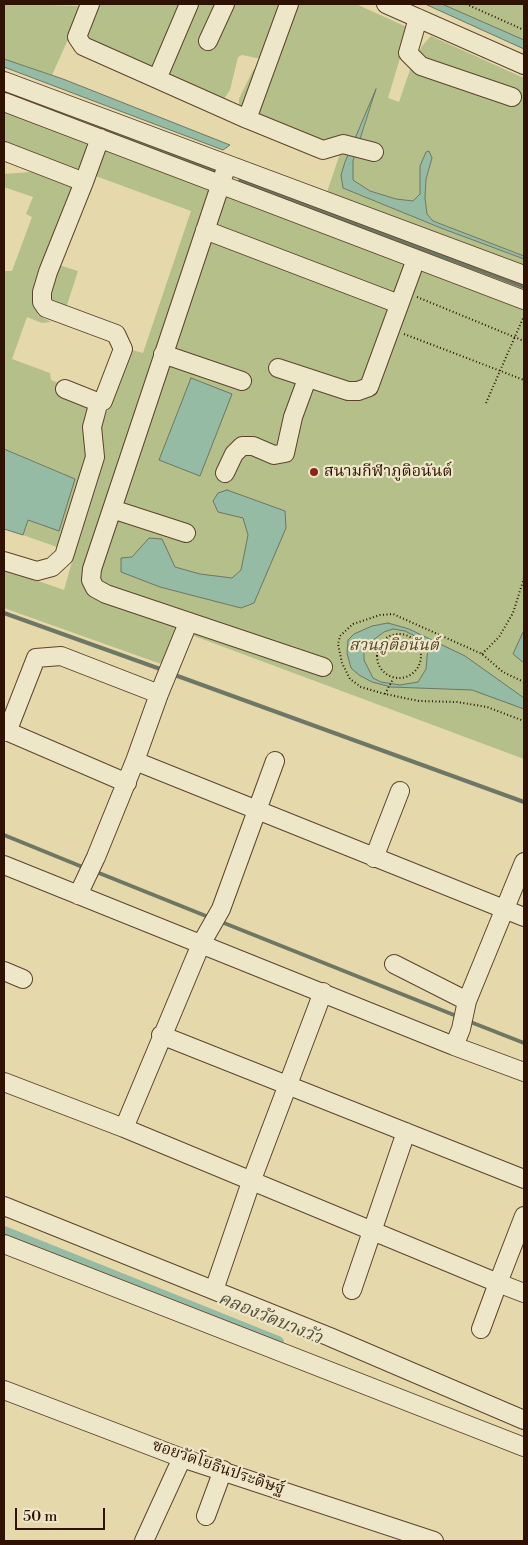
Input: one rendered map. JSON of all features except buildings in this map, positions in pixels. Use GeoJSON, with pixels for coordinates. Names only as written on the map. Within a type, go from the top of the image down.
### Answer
{"type":"FeatureCollection","features":[{"type":"Feature","properties":{"kind":"street"},"geometry":{"type":"LineString","coordinates":[[90,4],[77,37],[78,42],[247,119],[323,150],[343,144],[374,152]]}},
{"type":"Feature","properties":{"kind":"street"},"geometry":{"type":"LineString","coordinates":[[157,79],[189,4]]}},
{"type":"Feature","properties":{"kind":"street"},"geometry":{"type":"LineString","coordinates":[[208,41],[225,4]]}},
{"type":"Feature","properties":{"kind":"street"},"geometry":{"type":"LineString","coordinates":[[247,119],[289,4]]}},
{"type":"Feature","properties":{"kind":"street"},"geometry":{"type":"LineString","coordinates":[[386,4],[524,65]]}},
{"type":"Feature","properties":{"kind":"street"},"geometry":{"type":"LineString","coordinates":[[418,18],[408,53],[421,66],[512,97]]}},
{"type":"Feature","properties":{"kind":"street"},"geometry":{"type":"LineString","coordinates":[[4,81],[524,275]]}},
{"type":"Feature","properties":{"kind":"street"},"geometry":{"type":"LineString","coordinates":[[4,102],[524,300]]}},
{"type":"Feature","properties":{"kind":"street"},"geometry":{"type":"LineString","coordinates":[[65,389],[103,401],[124,349],[116,334],[46,308],[42,302],[42,292],[48,272],[100,138]]}},
{"type":"Feature","properties":{"kind":"street"},"geometry":{"type":"LineString","coordinates":[[4,150],[84,182]]}},
{"type":"Feature","properties":{"kind":"street"},"geometry":{"type":"LineString","coordinates":[[227,165],[92,569],[91,580],[95,588],[188,623],[323,667]]}},
{"type":"Feature","properties":{"kind":"street"},"geometry":{"type":"LineString","coordinates":[[205,230],[401,298]]}},
{"type":"Feature","properties":{"kind":"street"},"geometry":{"type":"LineString","coordinates":[[278,368],[348,391],[370,387],[416,259]]}},
{"type":"Feature","properties":{"kind":"street"},"geometry":{"type":"LineString","coordinates":[[163,354],[242,381]]}},
{"type":"Feature","properties":{"kind":"street"},"geometry":{"type":"LineString","coordinates":[[225,473],[234,454],[242,446],[253,446],[274,454],[285,453],[293,417],[307,378]]}},
{"type":"Feature","properties":{"kind":"street"},"geometry":{"type":"LineString","coordinates":[[4,562],[36,571],[52,567],[64,556],[95,457],[92,427],[99,401]]}},
{"type":"Feature","properties":{"kind":"street"},"geometry":{"type":"LineString","coordinates":[[112,509],[186,533]]}},
{"type":"Feature","properties":{"kind":"street"},"geometry":{"type":"LineString","coordinates":[[78,895],[127,783],[188,623]]}},
{"type":"Feature","properties":{"kind":"street"},"geometry":{"type":"LineString","coordinates":[[127,783],[5,731],[36,658],[61,656],[162,688]]}},
{"type":"Feature","properties":{"kind":"street"},"geometry":{"type":"LineString","coordinates":[[135,761],[524,918]]}},
{"type":"Feature","properties":{"kind":"street"},"geometry":{"type":"LineString","coordinates":[[124,1128],[161,1035],[201,944],[221,909],[275,761]]}},
{"type":"Feature","properties":{"kind":"street"},"geometry":{"type":"LineString","coordinates":[[374,858],[400,791]]}},
{"type":"Feature","properties":{"kind":"street"},"geometry":{"type":"LineString","coordinates":[[454,1046],[461,1029],[467,1001],[524,862]]}},
{"type":"Feature","properties":{"kind":"street"},"geometry":{"type":"LineString","coordinates":[[4,865],[454,1046],[524,1072]]}},
{"type":"Feature","properties":{"kind":"street"},"geometry":{"type":"LineString","coordinates":[[394,964],[467,1001]]}},
{"type":"Feature","properties":{"kind":"street"},"geometry":{"type":"LineString","coordinates":[[4,971],[23,979]]}},
{"type":"Feature","properties":{"kind":"street"},"geometry":{"type":"LineString","coordinates":[[214,1290],[251,1182],[289,1086],[323,992]]}},
{"type":"Feature","properties":{"kind":"street"},"geometry":{"type":"LineString","coordinates":[[161,1035],[524,1179]]}},
{"type":"Feature","properties":{"kind":"street"},"geometry":{"type":"LineString","coordinates":[[4,1082],[124,1128],[524,1294]]}},
{"type":"Feature","properties":{"kind":"street"},"geometry":{"type":"LineString","coordinates":[[352,1290],[406,1132]]}},
{"type":"Feature","properties":{"kind":"street"},"geometry":{"type":"LineString","coordinates":[[4,1206],[214,1290],[524,1420]]}},
{"type":"Feature","properties":{"kind":"street"},"geometry":{"type":"LineString","coordinates":[[481,1329],[524,1216]]}},
{"type":"Feature","properties":{"kind":"street"},"geometry":{"type":"LineString","coordinates":[[4,1244],[524,1447]]}},
{"type":"Feature","properties":{"kind":"street","name":"ซอยวัดโยธินประดิษฐ์"},"geometry":{"type":"LineString","coordinates":[[4,1390],[182,1458],[434,1541]]}},
{"type":"Feature","properties":{"kind":"street"},"geometry":{"type":"LineString","coordinates":[[144,1541],[182,1458]]}},
{"type":"Feature","properties":{"kind":"street"},"geometry":{"type":"LineString","coordinates":[[206,1516],[223,1470]]}},
{"type":"Feature","properties":{"kind":"path"},"geometry":{"type":"LineString","coordinates":[[466,4],[524,30]]}},
{"type":"Feature","properties":{"kind":"path"},"geometry":{"type":"LineString","coordinates":[[401,298],[524,342]]}},
{"type":"Feature","properties":{"kind":"path"},"geometry":{"type":"LineString","coordinates":[[486,404],[524,316]]}},
{"type":"Feature","properties":{"kind":"path"},"geometry":{"type":"LineString","coordinates":[[390,329],[501,369],[524,380]]}},
{"type":"Feature","properties":{"kind":"path"},"geometry":{"type":"LineString","coordinates":[[482,654],[499,638],[513,612],[524,578]]}},
{"type":"Feature","properties":{"kind":"path"},"geometry":{"type":"LineString","coordinates":[[524,682],[503,672],[482,654],[394,614],[380,615],[353,624],[340,636],[338,644],[342,663],[350,679],[361,687],[419,701],[457,702],[487,707],[524,721]]}},
{"type":"Feature","properties":{"kind":"path"},"geometry":{"type":"LineString","coordinates":[[402,634],[415,641],[421,654],[421,661],[418,668],[407,677],[393,678],[381,670],[376,655],[378,648],[388,637],[402,634]]}},
{"type":"Feature","properties":{"kind":"path"},"geometry":{"type":"LineString","coordinates":[[385,694],[393,678]]}},
{"type":"Feature","properties":{"kind":"green space"},"geometry":{"type":"Polygon","coordinates":[[[4,4],[83,6],[52,75],[4,59],[4,4]]]}},
{"type":"Feature","properties":{"kind":"green space"},"geometry":{"type":"Polygon","coordinates":[[[94,4],[186,4],[154,69],[83,39],[94,4]]]}},
{"type":"Feature","properties":{"kind":"green space"},"geometry":{"type":"Polygon","coordinates":[[[194,4],[282,4],[261,59],[242,55],[238,57],[230,90],[223,100],[168,75],[194,4]]]}},
{"type":"Feature","properties":{"kind":"green space"},"geometry":{"type":"Polygon","coordinates":[[[295,4],[356,4],[409,28],[388,98],[399,102],[411,67],[422,46],[431,36],[524,78],[524,256],[433,221],[427,214],[425,198],[426,179],[432,158],[420,166],[420,194],[413,201],[396,199],[369,191],[353,180],[353,161],[375,94],[345,162],[343,188],[524,259],[524,266],[327,192],[345,139],[336,137],[330,145],[262,117],[257,111],[295,4]]]}},
{"type":"Feature","properties":{"kind":"green space"},"geometry":{"type":"Polygon","coordinates":[[[442,4],[524,4],[524,40],[442,4]]]}},
{"type":"Feature","properties":{"kind":"green space"},"geometry":{"type":"Polygon","coordinates":[[[256,69],[248,102],[241,108],[239,107],[239,99],[253,70],[256,69]]]}},
{"type":"Feature","properties":{"kind":"green space"},"geometry":{"type":"Polygon","coordinates":[[[4,109],[92,141],[80,171],[4,143],[4,109]]]}},
{"type":"Feature","properties":{"kind":"green space","name":"สนามกีฬาภูติอนันต์"},"geometry":{"type":"Polygon","coordinates":[[[105,146],[524,305],[524,759],[189,634],[170,648],[161,664],[4,608],[4,569],[64,590],[100,462],[89,456],[60,548],[23,535],[28,520],[64,474],[4,449],[4,271],[12,271],[32,217],[26,214],[33,197],[4,187],[4,174],[31,172],[73,188],[33,292],[33,304],[38,315],[51,322],[42,323],[27,317],[12,359],[50,373],[51,380],[63,385],[86,406],[107,412],[132,350],[143,353],[191,211],[93,175],[105,146]]]}},
{"type":"Feature","properties":{"kind":"green space"},"geometry":{"type":"Polygon","coordinates":[[[59,265],[78,271],[66,308],[48,302],[59,265]]]}},
{"type":"Feature","properties":{"kind":"shaded area"},"geometry":{"type":"Polygon","coordinates":[[[425,4],[442,4],[524,40],[524,49],[425,4]]]}},
{"type":"Feature","properties":{"kind":"shaded area"},"geometry":{"type":"Polygon","coordinates":[[[4,59],[63,79],[230,145],[223,150],[4,67],[4,59]]]}},
{"type":"Feature","properties":{"kind":"shaded area"},"geometry":{"type":"Polygon","coordinates":[[[376,89],[353,161],[353,180],[370,191],[396,199],[413,201],[420,194],[420,166],[426,152],[429,151],[432,158],[426,179],[425,198],[427,214],[433,221],[524,256],[524,259],[343,188],[341,175],[345,162],[376,89]]]}},
{"type":"Feature","properties":{"kind":"shaded area"},"geometry":{"type":"Polygon","coordinates":[[[191,378],[232,394],[200,476],[159,460],[191,378]]]}},
{"type":"Feature","properties":{"kind":"shaded area"},"geometry":{"type":"Polygon","coordinates":[[[4,449],[75,479],[59,531],[28,520],[23,535],[4,529],[4,449]]]}},
{"type":"Feature","properties":{"kind":"shaded area"},"geometry":{"type":"Polygon","coordinates":[[[227,490],[285,511],[286,528],[254,603],[241,608],[160,587],[121,572],[121,558],[132,557],[149,538],[162,539],[175,567],[200,574],[232,578],[241,570],[248,535],[243,518],[218,512],[213,501],[218,493],[227,490]]]}},
{"type":"Feature","properties":{"kind":"shaded area"},"geometry":{"type":"Polygon","coordinates":[[[388,623],[409,629],[465,656],[524,698],[524,709],[472,690],[391,687],[372,682],[359,675],[351,668],[347,653],[348,640],[354,634],[372,626],[388,623]],[[393,629],[384,632],[372,641],[364,652],[364,660],[373,678],[381,682],[400,685],[418,682],[426,669],[428,646],[421,639],[405,631],[393,629]]]}},
{"type":"Feature","properties":{"kind":"shaded area"},"geometry":{"type":"Polygon","coordinates":[[[524,630],[524,663],[513,654],[524,630]]]}},
{"type":"Feature","properties":{"kind":"waterway"},"geometry":{"type":"LineString","coordinates":[[4,92],[215,171]]}},
{"type":"Feature","properties":{"kind":"waterway"},"geometry":{"type":"LineString","coordinates":[[240,181],[524,287]]}},
{"type":"Feature","properties":{"kind":"waterway"},"geometry":{"type":"LineString","coordinates":[[4,613],[163,670]]}},
{"type":"Feature","properties":{"kind":"waterway"},"geometry":{"type":"LineString","coordinates":[[172,674],[524,802]]}},
{"type":"Feature","properties":{"kind":"waterway"},"geometry":{"type":"LineString","coordinates":[[4,835],[85,868]]}},
{"type":"Feature","properties":{"kind":"waterway"},"geometry":{"type":"LineString","coordinates":[[94,871],[211,918]]}},
{"type":"Feature","properties":{"kind":"waterway"},"geometry":{"type":"LineString","coordinates":[[219,921],[459,1017]]}},
{"type":"Feature","properties":{"kind":"waterway"},"geometry":{"type":"LineString","coordinates":[[468,1021],[524,1043]]}},
{"type":"Feature","properties":{"kind":"waterway","name":"คลองวัดบางวัว"},"geometry":{"type":"LineString","coordinates":[[4,1232],[278,1342]]}},
{"type":"Feature","properties":{"kind":"place","name":"สนามกีฬาภูติอนันต์"},"geometry":{"type":"Point","coordinates":[314,472]}},
{"type":"Feature","properties":{"kind":"park label","name":"สวนภูติอนันต์"},"geometry":{"type":"Point","coordinates":[394,646]}}]}
